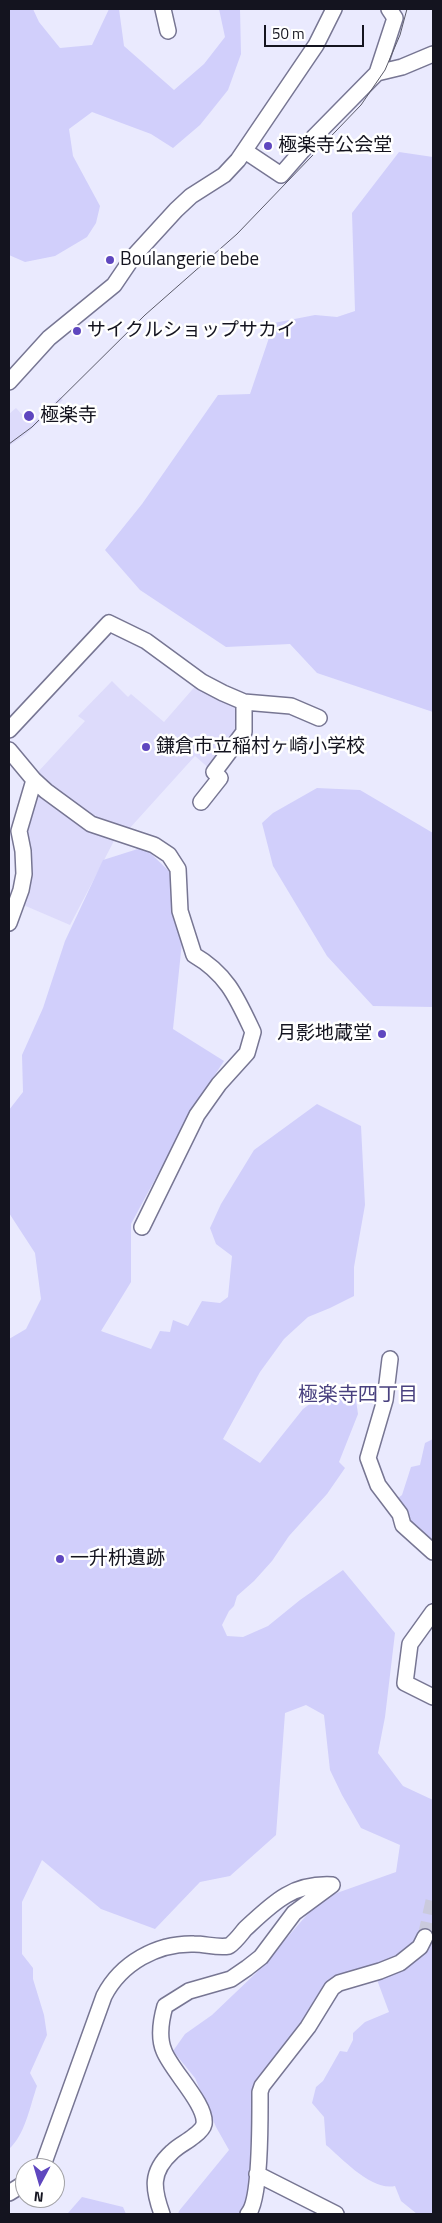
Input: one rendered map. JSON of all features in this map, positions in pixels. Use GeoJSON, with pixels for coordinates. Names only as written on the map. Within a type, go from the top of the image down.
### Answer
{"type":"FeatureCollection","features":[{"type":"Feature","properties":{"kind":"street"},"geometry":{"type":"LineString","coordinates":[[163,9],[168,31]]}},
{"type":"Feature","properties":{"kind":"street"},"geometry":{"type":"LineString","coordinates":[[9,382],[49,338],[114,285],[133,257],[176,210],[191,196],[224,175],[244,151],[316,45],[334,9]]}},
{"type":"Feature","properties":{"kind":"street"},"geometry":{"type":"LineString","coordinates":[[244,151],[281,175],[315,136],[377,73],[395,18],[389,9]]}},
{"type":"Feature","properties":{"kind":"street"},"geometry":{"type":"LineString","coordinates":[[377,73],[402,67],[433,54]]}},
{"type":"Feature","properties":{"kind":"street"},"geometry":{"type":"LineString","coordinates":[[9,730],[109,623],[146,641],[202,682],[244,702],[291,706],[320,718]]}},
{"type":"Feature","properties":{"kind":"street"},"geometry":{"type":"LineString","coordinates":[[200,802],[220,778],[214,772],[244,732],[244,702]]}},
{"type":"Feature","properties":{"kind":"street"},"geometry":{"type":"LineString","coordinates":[[9,750],[34,780],[91,824],[154,845],[169,855],[178,869],[180,911],[194,955],[210,964],[235,992],[253,1032],[247,1053],[220,1084],[197,1115],[142,1227]]}},
{"type":"Feature","properties":{"kind":"street"},"geometry":{"type":"LineString","coordinates":[[9,923],[21,890],[24,874],[24,852],[19,831],[34,780]]}},
{"type":"Feature","properties":{"kind":"street"},"geometry":{"type":"LineString","coordinates":[[390,1359],[385,1400],[368,1458],[378,1484],[400,1514],[403,1525],[433,1552]]}},
{"type":"Feature","properties":{"kind":"street"},"geometry":{"type":"LineString","coordinates":[[433,1612],[410,1644],[405,1683],[433,1697]]}},
{"type":"Feature","properties":{"kind":"street"},"geometry":{"type":"LineString","coordinates":[[46,2158],[104,1996],[111,1983],[125,1968],[145,1954],[176,1945],[194,1944],[220,1948],[229,1946],[271,1906],[294,1889],[314,1884],[332,1885],[294,1913],[261,1957],[247,1968],[231,1979],[189,1991],[165,2006],[161,2020],[163,2050],[199,2106],[204,2118],[204,2126],[199,2132],[172,2152],[156,2173],[154,2185],[162,2214]]}},
{"type":"Feature","properties":{"kind":"street"},"geometry":{"type":"LineString","coordinates":[[248,2214],[254,2206],[260,2092],[262,2086],[308,2026],[332,1988],[339,1983],[380,1972],[400,1963],[420,1947],[425,1937]]}},
{"type":"Feature","properties":{"kind":"street"},"geometry":{"type":"LineString","coordinates":[[257,2174],[336,2214]]}},
{"type":"Feature","properties":{"kind":"shaded area"},"geometry":{"type":"Polygon","coordinates":[[[9,9],[33,9],[39,22],[60,48],[92,45],[109,9],[119,9],[124,46],[174,90],[204,64],[225,37],[219,9],[240,9],[241,54],[228,90],[200,125],[173,148],[151,134],[92,112],[69,129],[73,156],[100,206],[96,223],[87,237],[55,256],[25,262],[9,255],[9,9]]]}},
{"type":"Feature","properties":{"kind":"shaded area"},"geometry":{"type":"Polygon","coordinates":[[[399,152],[433,157],[433,712],[317,673],[290,644],[226,647],[140,590],[105,550],[142,504],[218,395],[250,394],[274,323],[315,315],[337,317],[355,311],[352,213],[399,152]]]}},
{"type":"Feature","properties":{"kind":"shaded area"},"geometry":{"type":"Polygon","coordinates":[[[60,397],[63,400],[25,435],[9,446],[9,414],[16,408],[31,424],[60,397]]]}},
{"type":"Feature","properties":{"kind":"shaded area","name":"鎌倉市立稲村ヶ崎小学校"},"geometry":{"type":"Polygon","coordinates":[[[112,681],[128,697],[131,694],[164,722],[198,683],[242,707],[243,729],[211,770],[195,756],[129,829],[95,818],[37,773],[85,721],[78,716],[112,681]]]}},
{"type":"Feature","properties":{"kind":"shaded area"},"geometry":{"type":"Polygon","coordinates":[[[317,788],[360,790],[433,833],[433,1007],[373,1006],[327,956],[273,866],[262,823],[273,813],[317,788]]]}},
{"type":"Feature","properties":{"kind":"shaded area"},"geometry":{"type":"Polygon","coordinates":[[[35,790],[115,839],[70,925],[21,904],[23,831],[35,790]]]}},
{"type":"Feature","properties":{"kind":"shaded area"},"geometry":{"type":"Polygon","coordinates":[[[144,847],[171,873],[182,942],[173,1029],[224,1061],[195,1105],[131,1224],[131,1282],[101,1331],[151,1349],[160,1331],[170,1332],[173,1320],[188,1326],[202,1301],[220,1303],[228,1297],[232,1256],[216,1244],[210,1228],[221,1204],[254,1150],[317,1104],[361,1126],[365,1205],[354,1267],[354,1296],[308,1317],[284,1339],[260,1372],[223,1439],[260,1463],[303,1409],[330,1389],[355,1393],[358,1414],[339,1462],[345,1468],[327,1494],[289,1536],[272,1561],[237,1596],[234,1606],[229,1611],[222,1625],[227,1636],[243,1637],[268,1626],[300,1600],[343,1570],[395,1633],[385,1717],[378,1753],[403,1786],[433,1800],[433,2214],[417,2214],[401,2201],[395,2186],[376,2184],[367,2179],[326,2145],[324,2117],[312,2103],[316,2087],[323,2081],[340,2051],[347,2052],[353,2040],[353,2033],[365,2022],[389,2012],[373,1969],[337,1977],[328,1981],[318,2002],[270,2065],[250,2198],[239,2214],[178,2214],[229,2150],[216,2127],[195,2078],[173,2051],[185,2034],[212,2015],[256,1973],[312,1909],[334,1894],[396,1872],[400,1845],[361,1828],[330,1770],[324,1715],[306,1705],[285,1713],[276,1835],[230,1876],[200,1882],[155,1929],[101,1909],[42,1860],[22,1902],[22,1954],[33,1968],[33,1979],[44,2015],[47,2035],[30,2073],[37,2086],[29,2111],[19,2136],[9,2149],[9,1339],[26,1329],[41,1299],[35,1253],[9,1213],[9,1110],[23,1092],[22,1055],[43,1008],[65,941],[103,860],[144,847]]]}},
{"type":"Feature","properties":{"kind":"shaded area"},"geometry":{"type":"Polygon","coordinates":[[[433,1439],[433,1545],[414,1532],[394,1501],[402,1495],[411,1467],[420,1465],[425,1443],[433,1439]]]}},
{"type":"Feature","properties":{"kind":"shaded area"},"geometry":{"type":"Polygon","coordinates":[[[82,2197],[123,2207],[126,2214],[61,2214],[68,2213],[82,2197]]]}},
{"type":"Feature","properties":{"kind":"tunnel"},"geometry":{"type":"LineString","coordinates":[[425,1937],[433,1901]]}},
{"type":"Feature","properties":{"kind":"tram line"},"geometry":{"type":"LineString","coordinates":[[9,444],[32,427],[145,315],[237,234],[361,105],[385,70],[400,35],[407,9]]}},
{"type":"Feature","properties":{"kind":"place","name":"極楽寺公会堂"},"geometry":{"type":"Point","coordinates":[268,146]}},
{"type":"Feature","properties":{"kind":"place","name":"Boulangerie bebe"},"geometry":{"type":"Point","coordinates":[110,260]}},
{"type":"Feature","properties":{"kind":"place","name":"サイクルショップサカイ"},"geometry":{"type":"Point","coordinates":[77,331]}},
{"type":"Feature","properties":{"kind":"place","name":"極楽寺"},"geometry":{"type":"Point","coordinates":[29,416]}},
{"type":"Feature","properties":{"kind":"place","name":"鎌倉市立稲村ヶ崎小学校"},"geometry":{"type":"Point","coordinates":[146,747]}},
{"type":"Feature","properties":{"kind":"place","name":"月影地蔵堂"},"geometry":{"type":"Point","coordinates":[382,1034]}},
{"type":"Feature","properties":{"kind":"place","name":"一升枡遺跡"},"geometry":{"type":"Point","coordinates":[60,1559]}},
{"type":"Feature","properties":{"kind":"district","name":"極楽寺四丁目"},"geometry":{"type":"Point","coordinates":[358,1396]}}]}
